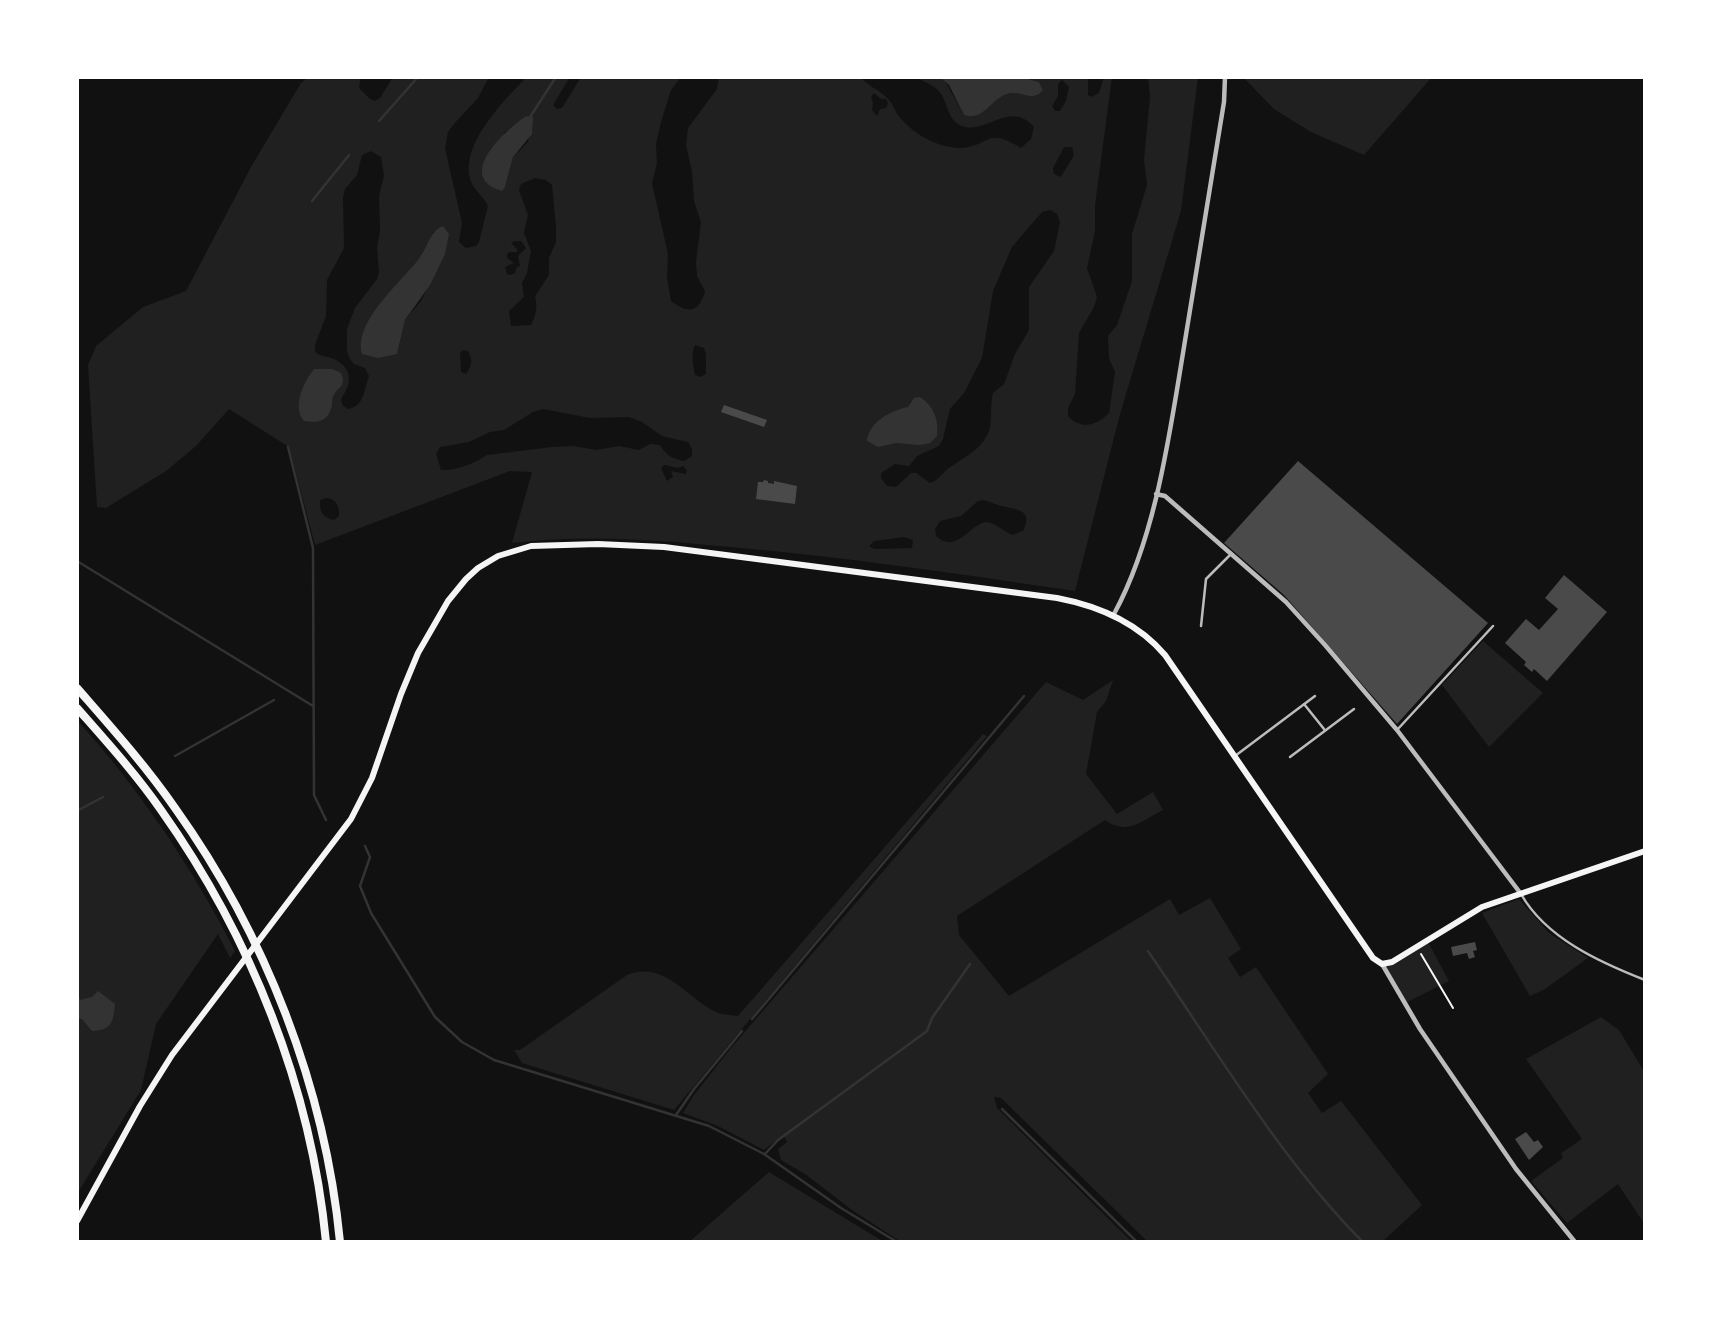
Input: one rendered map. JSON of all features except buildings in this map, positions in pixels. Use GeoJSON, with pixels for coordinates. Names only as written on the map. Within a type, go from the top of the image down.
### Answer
{"type":"FeatureCollection","features":[{"type":"Feature","properties":{"kind":"highway"},"geometry":{"type":"LineString","coordinates":[[77,688],[142,763],[175,807],[221,878],[252,937],[283,1008],[304,1066],[330,1173],[340,1242]]}},
{"type":"Feature","properties":{"kind":"highway"},"geometry":{"type":"LineString","coordinates":[[77,708],[108,742],[160,808],[210,885],[243,948],[292,1071],[317,1176],[326,1242]]}},
{"type":"Feature","properties":{"kind":"main road"},"geometry":{"type":"LineString","coordinates":[[77,1221],[157,1078],[229,979],[335,842],[359,806],[382,754],[408,675],[443,610],[466,579],[478,568],[513,550],[544,545],[646,545],[1081,602],[1114,614],[1157,646],[1373,958],[1382,964],[1392,962],[1482,907],[1645,851]]}},
{"type":"Feature","properties":{"kind":"street"},"geometry":{"type":"LineString","coordinates":[[1114,614],[1133,577],[1170,433],[1224,102],[1225,77]]}},
{"type":"Feature","properties":{"kind":"street"},"geometry":{"type":"LineString","coordinates":[[1156,494],[1165,496],[1286,602],[1397,730],[1521,894]]}},
{"type":"Feature","properties":{"kind":"street"},"geometry":{"type":"LineString","coordinates":[[1382,964],[1420,1029],[1516,1169],[1575,1242]]}},
{"type":"Feature","properties":{"kind":"lane"},"geometry":{"type":"LineString","coordinates":[[1200,625],[1206,579],[1231,554]]}},
{"type":"Feature","properties":{"kind":"lane"},"geometry":{"type":"LineString","coordinates":[[1397,730],[1493,626]]}},
{"type":"Feature","properties":{"kind":"lane"},"geometry":{"type":"LineString","coordinates":[[1235,756],[1315,696]]}},
{"type":"Feature","properties":{"kind":"lane"},"geometry":{"type":"LineString","coordinates":[[1304,704],[1325,730]]}},
{"type":"Feature","properties":{"kind":"lane"},"geometry":{"type":"LineString","coordinates":[[1290,757],[1354,709]]}},
{"type":"Feature","properties":{"kind":"lane"},"geometry":{"type":"LineString","coordinates":[[1521,894],[1530,911],[1580,950],[1645,980]]}},
{"type":"Feature","properties":{"kind":"path"},"geometry":{"type":"LineString","coordinates":[[1418,947],[1431,974],[1453,1007]]}},
{"type":"Feature","properties":{"kind":"shaded area"},"geometry":{"type":"Polygon","coordinates":[[[309,77],[361,77],[359,88],[375,101],[380,98],[393,77],[489,77],[478,98],[448,132],[445,148],[462,223],[459,242],[466,248],[476,246],[479,242],[488,206],[472,184],[469,170],[476,140],[495,111],[527,77],[570,77],[553,105],[557,109],[562,108],[581,77],[681,77],[671,90],[661,122],[652,183],[668,254],[667,278],[671,301],[683,308],[692,309],[700,304],[705,291],[697,276],[701,222],[694,201],[692,171],[686,146],[688,128],[717,89],[719,77],[860,77],[888,99],[903,122],[934,142],[960,148],[1001,138],[1021,148],[1031,139],[1034,127],[1025,119],[1007,117],[980,126],[962,126],[951,116],[938,91],[914,77],[944,79],[964,115],[970,116],[981,113],[1007,94],[1035,96],[1043,90],[1039,82],[1021,77],[1088,77],[1088,95],[1091,97],[1099,93],[1104,77],[1112,77],[1095,205],[1095,231],[1087,268],[1097,297],[1079,333],[1075,394],[1068,408],[1068,416],[1078,423],[1088,425],[1109,413],[1115,372],[1109,358],[1108,336],[1117,325],[1132,281],[1132,234],[1147,185],[1144,160],[1150,97],[1148,77],[1198,77],[1181,211],[1120,414],[1075,591],[860,561],[702,544],[595,538],[512,543],[532,472],[510,471],[315,545],[289,447],[229,409],[196,446],[166,471],[106,508],[97,507],[88,365],[96,346],[143,307],[186,291],[251,167],[301,83],[309,77]],[[1062,80],[1058,84],[1058,96],[1052,106],[1055,111],[1060,111],[1066,101],[1069,87],[1062,80]],[[874,93],[871,97],[872,110],[877,116],[880,109],[886,108],[886,99],[881,99],[874,93]],[[526,116],[504,133],[505,187],[513,157],[528,142],[532,117],[526,116]],[[1064,147],[1053,168],[1054,174],[1061,177],[1074,155],[1072,147],[1064,147]],[[371,151],[362,155],[357,175],[345,189],[344,248],[327,280],[326,316],[315,352],[336,360],[346,368],[349,383],[341,399],[343,406],[348,409],[361,401],[369,376],[365,368],[354,364],[350,359],[347,351],[347,329],[355,308],[377,279],[379,272],[379,196],[384,176],[381,157],[371,151]],[[535,178],[521,184],[519,190],[528,215],[524,233],[531,251],[527,273],[522,283],[524,297],[509,311],[511,326],[531,325],[536,311],[535,296],[549,275],[549,258],[556,242],[556,227],[552,185],[546,180],[535,178]],[[1050,210],[1042,212],[1012,247],[993,291],[982,358],[964,393],[950,409],[943,439],[939,446],[917,456],[909,466],[895,464],[881,473],[887,486],[896,487],[911,473],[933,482],[975,450],[988,434],[993,393],[1004,384],[1015,354],[1029,330],[1029,287],[1054,251],[1060,222],[1057,214],[1050,210]],[[434,231],[421,256],[369,320],[398,350],[405,320],[421,301],[435,273],[434,231]],[[521,241],[511,243],[517,252],[507,254],[507,258],[514,263],[505,267],[507,274],[515,273],[520,266],[518,256],[526,248],[521,241]],[[695,345],[695,375],[700,377],[706,374],[704,348],[695,345]],[[463,350],[460,353],[461,372],[466,374],[471,360],[468,351],[463,350]],[[543,409],[504,430],[490,432],[469,442],[440,447],[436,454],[441,470],[466,466],[487,455],[552,447],[572,446],[597,450],[619,446],[639,450],[650,444],[660,445],[667,454],[680,460],[684,461],[692,456],[688,442],[662,436],[642,422],[629,417],[590,418],[543,409]],[[664,465],[661,468],[667,481],[673,477],[671,471],[686,474],[687,470],[683,466],[678,468],[664,465]],[[326,498],[320,500],[324,516],[330,519],[334,520],[339,516],[335,501],[326,498]],[[984,500],[978,501],[961,516],[940,521],[935,529],[936,536],[950,542],[986,522],[1012,535],[1023,531],[1026,517],[1019,510],[984,500]],[[904,537],[874,541],[869,546],[874,549],[912,548],[913,540],[904,537]]]}},
{"type":"Feature","properties":{"kind":"shaded area"},"geometry":{"type":"Polygon","coordinates":[[[940,77],[1021,77],[1039,82],[1043,90],[1035,96],[1007,94],[982,113],[971,116],[964,115],[949,85],[940,77]]]}},
{"type":"Feature","properties":{"kind":"shaded area"},"geometry":{"type":"Polygon","coordinates":[[[1243,77],[1432,77],[1364,155],[1311,132],[1274,109],[1243,77]]]}},
{"type":"Feature","properties":{"kind":"shaded area"},"geometry":{"type":"Polygon","coordinates":[[[526,116],[533,117],[532,134],[513,157],[502,191],[488,184],[483,175],[483,165],[497,142],[526,116]]]}},
{"type":"Feature","properties":{"kind":"shaded area"},"geometry":{"type":"Polygon","coordinates":[[[443,226],[449,234],[445,254],[430,285],[405,320],[397,354],[378,358],[362,354],[361,341],[372,315],[420,257],[435,231],[443,226]]]}},
{"type":"Feature","properties":{"kind":"shaded area"},"geometry":{"type":"Polygon","coordinates":[[[314,369],[332,369],[341,373],[343,382],[324,419],[304,421],[299,402],[306,381],[314,369]]]}},
{"type":"Feature","properties":{"kind":"shaded area"},"geometry":{"type":"Polygon","coordinates":[[[920,397],[932,409],[936,419],[937,436],[930,443],[896,443],[878,447],[867,441],[872,428],[882,418],[908,407],[914,398],[920,397]]]}},
{"type":"Feature","properties":{"kind":"shaded area"},"geometry":{"type":"Polygon","coordinates":[[[1483,641],[1543,693],[1489,747],[1442,685],[1483,641]]]}},
{"type":"Feature","properties":{"kind":"shaded area"},"geometry":{"type":"Polygon","coordinates":[[[1113,680],[1106,701],[1097,712],[1086,774],[1117,814],[1153,792],[1163,810],[1128,827],[1113,825],[1105,820],[957,916],[959,935],[1009,996],[1170,899],[1179,915],[1210,898],[1241,949],[1228,958],[1240,977],[1256,967],[1328,1074],[1308,1093],[1322,1113],[1341,1101],[1422,1205],[1382,1242],[1148,1242],[1001,1098],[994,1097],[997,1108],[1132,1242],[901,1242],[781,1160],[778,1149],[787,1142],[783,1135],[764,1150],[718,1126],[683,1113],[731,1048],[1046,682],[1083,700],[1113,680]]]}},
{"type":"Feature","properties":{"kind":"shaded area"},"geometry":{"type":"Polygon","coordinates":[[[77,720],[122,774],[183,859],[235,951],[230,958],[218,934],[156,1024],[141,1090],[77,1194],[77,720]]]}},
{"type":"Feature","properties":{"kind":"shaded area"},"geometry":{"type":"Polygon","coordinates":[[[983,734],[987,736],[674,1110],[522,1063],[514,1050],[520,1050],[627,975],[653,972],[664,976],[716,1012],[738,1016],[983,734]]]}},
{"type":"Feature","properties":{"kind":"shaded area"},"geometry":{"type":"Polygon","coordinates":[[[1519,899],[1549,933],[1588,958],[1545,989],[1530,996],[1482,913],[1519,899]]]}},
{"type":"Feature","properties":{"kind":"shaded area"},"geometry":{"type":"Polygon","coordinates":[[[1428,942],[1449,981],[1405,1003],[1384,966],[1428,942]]]}},
{"type":"Feature","properties":{"kind":"shaded area"},"geometry":{"type":"Polygon","coordinates":[[[98,991],[115,1004],[114,1011],[108,1027],[92,1031],[82,1019],[77,1019],[77,992],[80,1000],[92,997],[98,991]]]}},
{"type":"Feature","properties":{"kind":"shaded area"},"geometry":{"type":"Polygon","coordinates":[[[1601,1017],[1619,1030],[1645,1073],[1645,1225],[1618,1184],[1567,1223],[1531,1181],[1563,1158],[1561,1153],[1582,1139],[1526,1059],[1601,1017]]]}},
{"type":"Feature","properties":{"kind":"shaded area"},"geometry":{"type":"Polygon","coordinates":[[[769,1172],[884,1242],[689,1242],[769,1172]]]}},
{"type":"Feature","properties":{"kind":"waterway"},"geometry":{"type":"LineString","coordinates":[[379,121],[418,77]]}},
{"type":"Feature","properties":{"kind":"waterway"},"geometry":{"type":"LineString","coordinates":[[530,117],[556,77]]}},
{"type":"Feature","properties":{"kind":"waterway"},"geometry":{"type":"LineString","coordinates":[[312,201],[349,155]]}},
{"type":"Feature","properties":{"kind":"waterway"},"geometry":{"type":"LineString","coordinates":[[288,447],[313,548],[314,795],[326,820]]}},
{"type":"Feature","properties":{"kind":"waterway"},"geometry":{"type":"LineString","coordinates":[[77,561],[313,706]]}},
{"type":"Feature","properties":{"kind":"waterway"},"geometry":{"type":"LineString","coordinates":[[752,1019],[1024,696]]}},
{"type":"Feature","properties":{"kind":"waterway"},"geometry":{"type":"LineString","coordinates":[[175,756],[274,700]]}},
{"type":"Feature","properties":{"kind":"waterway"},"geometry":{"type":"LineString","coordinates":[[77,811],[103,797]]}},
{"type":"Feature","properties":{"kind":"waterway"},"geometry":{"type":"LineString","coordinates":[[365,846],[370,857],[360,886],[371,913],[435,1017],[462,1042],[494,1060],[709,1126],[764,1154],[841,1208],[897,1242]]}},
{"type":"Feature","properties":{"kind":"waterway"},"geometry":{"type":"LineString","coordinates":[[1148,951],[1276,1139],[1333,1210],[1363,1242]]}},
{"type":"Feature","properties":{"kind":"waterway"},"geometry":{"type":"LineString","coordinates":[[765,1154],[778,1140],[927,1031],[932,1018],[970,964]]}},
{"type":"Feature","properties":{"kind":"waterway"},"geometry":{"type":"LineString","coordinates":[[676,1115],[742,1031]]}},
{"type":"Feature","properties":{"kind":"waterway"},"geometry":{"type":"LineString","coordinates":[[1002,1109],[1137,1242]]}}]}
